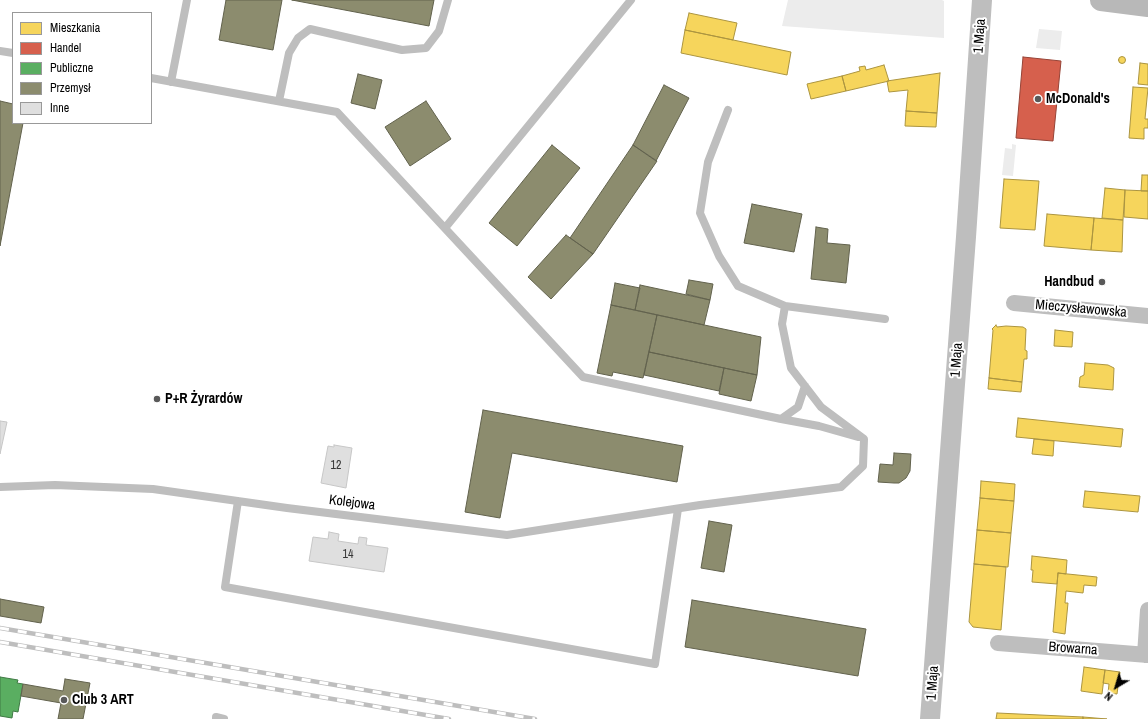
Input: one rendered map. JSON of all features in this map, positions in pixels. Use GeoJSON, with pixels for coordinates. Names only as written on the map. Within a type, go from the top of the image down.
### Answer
{"type":"FeatureCollection","features":[{"type":"Feature","properties":{"kind":"main road"},"geometry":{"type":"LineString","coordinates":[[1101,0],[1148,6]]}},
{"type":"Feature","properties":{"kind":"street","name":"1 Maja"},"geometry":{"type":"LineString","coordinates":[[930,719],[982,0]]}},
{"type":"Feature","properties":{"kind":"street","name":"Mieczysławowska"},"geometry":{"type":"LineString","coordinates":[[1014,303],[1148,316]]}},
{"type":"Feature","properties":{"kind":"street"},"geometry":{"type":"LineString","coordinates":[[1147,655],[1148,610]]}},
{"type":"Feature","properties":{"kind":"street","name":"Browarna"},"geometry":{"type":"LineString","coordinates":[[998,643],[1147,655]]}},
{"type":"Feature","properties":{"kind":"lane"},"geometry":{"type":"LineString","coordinates":[[171,82],[187,0]]}},
{"type":"Feature","properties":{"kind":"lane"},"geometry":{"type":"LineString","coordinates":[[279,101],[289,53],[298,38],[310,29],[402,50],[426,48],[439,31],[448,0]]}},
{"type":"Feature","properties":{"kind":"lane"},"geometry":{"type":"LineString","coordinates":[[445,228],[631,0]]}},
{"type":"Feature","properties":{"kind":"lane"},"geometry":{"type":"LineString","coordinates":[[0,51],[12,53]]}},
{"type":"Feature","properties":{"kind":"lane"},"geometry":{"type":"LineString","coordinates":[[152,78],[336,112],[583,377],[819,426],[864,439]]}},
{"type":"Feature","properties":{"kind":"lane"},"geometry":{"type":"LineString","coordinates":[[728,110],[708,162],[700,213],[719,256],[738,286],[785,306],[885,319]]}},
{"type":"Feature","properties":{"kind":"lane"},"geometry":{"type":"LineString","coordinates":[[785,306],[782,324],[791,368],[821,407],[864,439]]}},
{"type":"Feature","properties":{"kind":"lane"},"geometry":{"type":"LineString","coordinates":[[781,419],[798,407],[805,386]]}},
{"type":"Feature","properties":{"kind":"lane","name":"Kolejowa"},"geometry":{"type":"LineString","coordinates":[[0,487],[55,485],[153,489],[507,535],[700,505],[842,488],[863,466],[864,439]]}},
{"type":"Feature","properties":{"kind":"lane"},"geometry":{"type":"LineString","coordinates":[[238,501],[225,587],[655,664],[678,509]]}},
{"type":"Feature","properties":{"kind":"lane"},"geometry":{"type":"LineString","coordinates":[[216,719],[224,719]]}},
{"type":"Feature","properties":{"kind":"shaded area"},"geometry":{"type":"Polygon","coordinates":[[[788,0],[942,0],[944,1],[944,38],[782,26],[788,0]]]}},
{"type":"Feature","properties":{"kind":"shaded area"},"geometry":{"type":"Polygon","coordinates":[[[1039,29],[1062,31],[1060,50],[1036,48],[1039,29]]]}},
{"type":"Feature","properties":{"kind":"shaded area"},"geometry":{"type":"Polygon","coordinates":[[[1012,144],[1016,145],[1013,176],[1002,175],[1005,148],[1012,149],[1012,144]]]}},
{"type":"Feature","properties":{"kind":"building: Mieszkania"},"geometry":{"type":"Polygon","coordinates":[[[689,13],[737,23],[733,40],[685,30],[689,13]]]}},
{"type":"Feature","properties":{"kind":"building: Mieszkania"},"geometry":{"type":"Polygon","coordinates":[[[685,30],[791,52],[787,75],[681,53],[685,30]]]}},
{"type":"Feature","properties":{"kind":"building: Mieszkania"},"geometry":{"type":"Polygon","coordinates":[[[1122,57],[1125,60],[1122,63],[1119,60],[1122,57]]]}},
{"type":"Feature","properties":{"kind":"building: Mieszkania"},"geometry":{"type":"Polygon","coordinates":[[[1140,63],[1148,64],[1148,85],[1138,84],[1140,63]]]}},
{"type":"Feature","properties":{"kind":"building: Mieszkania"},"geometry":{"type":"Polygon","coordinates":[[[884,65],[889,81],[846,91],[842,76],[860,71],[859,67],[865,66],[866,70],[884,65]]]}},
{"type":"Feature","properties":{"kind":"building: Mieszkania"},"geometry":{"type":"Polygon","coordinates":[[[940,73],[937,113],[906,111],[908,90],[889,92],[887,81],[940,73]]]}},
{"type":"Feature","properties":{"kind":"building: Mieszkania"},"geometry":{"type":"Polygon","coordinates":[[[842,76],[846,91],[811,99],[807,84],[842,76]]]}},
{"type":"Feature","properties":{"kind":"building: Mieszkania"},"geometry":{"type":"Polygon","coordinates":[[[1133,87],[1148,88],[1145,119],[1148,119],[1148,128],[1144,128],[1144,139],[1129,138],[1133,87]]]}},
{"type":"Feature","properties":{"kind":"building: Mieszkania"},"geometry":{"type":"Polygon","coordinates":[[[906,111],[937,113],[936,127],[905,126],[906,111]]]}},
{"type":"Feature","properties":{"kind":"building: Mieszkania"},"geometry":{"type":"Polygon","coordinates":[[[1142,175],[1148,175],[1148,191],[1141,191],[1142,175]]]}},
{"type":"Feature","properties":{"kind":"building: Mieszkania"},"geometry":{"type":"Polygon","coordinates":[[[1004,179],[1039,181],[1035,230],[1000,228],[1004,179]]]}},
{"type":"Feature","properties":{"kind":"building: Mieszkania"},"geometry":{"type":"Polygon","coordinates":[[[1105,188],[1125,190],[1123,220],[1102,218],[1105,188]]]}},
{"type":"Feature","properties":{"kind":"building: Mieszkania"},"geometry":{"type":"Polygon","coordinates":[[[1125,190],[1148,191],[1148,219],[1124,217],[1125,190]]]}},
{"type":"Feature","properties":{"kind":"building: Mieszkania"},"geometry":{"type":"Polygon","coordinates":[[[1047,214],[1094,218],[1091,250],[1044,246],[1047,214]]]}},
{"type":"Feature","properties":{"kind":"building: Mieszkania"},"geometry":{"type":"Polygon","coordinates":[[[1094,218],[1123,220],[1122,252],[1091,250],[1094,218]]]}},
{"type":"Feature","properties":{"kind":"building: Mieszkania"},"geometry":{"type":"Polygon","coordinates":[[[996,325],[997,327],[1023,327],[1026,329],[1025,350],[1027,351],[1027,359],[1024,359],[1022,382],[989,378],[992,329],[996,325]]]}},
{"type":"Feature","properties":{"kind":"building: Mieszkania"},"geometry":{"type":"Polygon","coordinates":[[[1055,330],[1073,332],[1072,347],[1054,346],[1055,330]]]}},
{"type":"Feature","properties":{"kind":"building: Mieszkania"},"geometry":{"type":"Polygon","coordinates":[[[1085,363],[1108,365],[1114,368],[1113,390],[1079,387],[1080,377],[1084,375],[1085,363]]]}},
{"type":"Feature","properties":{"kind":"building: Mieszkania"},"geometry":{"type":"Polygon","coordinates":[[[989,378],[1022,382],[1021,392],[988,389],[989,378]]]}},
{"type":"Feature","properties":{"kind":"building: Mieszkania"},"geometry":{"type":"Polygon","coordinates":[[[1018,418],[1123,429],[1121,447],[1016,437],[1018,418]]]}},
{"type":"Feature","properties":{"kind":"building: Mieszkania"},"geometry":{"type":"Polygon","coordinates":[[[1034,439],[1054,441],[1053,456],[1032,454],[1034,439]]]}},
{"type":"Feature","properties":{"kind":"building: Mieszkania"},"geometry":{"type":"Polygon","coordinates":[[[981,481],[1015,484],[1014,501],[980,498],[981,481]]]}},
{"type":"Feature","properties":{"kind":"building: Mieszkania"},"geometry":{"type":"Polygon","coordinates":[[[1085,491],[1140,496],[1138,512],[1083,507],[1085,491]]]}},
{"type":"Feature","properties":{"kind":"building: Mieszkania"},"geometry":{"type":"Polygon","coordinates":[[[980,498],[1014,501],[1011,533],[977,530],[980,498]]]}},
{"type":"Feature","properties":{"kind":"building: Mieszkania"},"geometry":{"type":"Polygon","coordinates":[[[977,530],[1011,533],[1008,567],[974,564],[977,530]]]}},
{"type":"Feature","properties":{"kind":"building: Mieszkania"},"geometry":{"type":"Polygon","coordinates":[[[1032,556],[1067,560],[1066,574],[1058,573],[1057,584],[1032,582],[1032,556]]]}},
{"type":"Feature","properties":{"kind":"building: Mieszkania"},"geometry":{"type":"Polygon","coordinates":[[[974,564],[1006,567],[1001,630],[973,627],[969,622],[974,564]]]}},
{"type":"Feature","properties":{"kind":"building: Mieszkania"},"geometry":{"type":"Polygon","coordinates":[[[1058,573],[1097,577],[1096,586],[1084,585],[1083,593],[1066,591],[1065,603],[1068,603],[1065,634],[1053,632],[1058,573]]]}},
{"type":"Feature","properties":{"kind":"building: Mieszkania"},"geometry":{"type":"Polygon","coordinates":[[[1084,667],[1105,670],[1102,694],[1081,691],[1084,667]]]}},
{"type":"Feature","properties":{"kind":"building: Mieszkania"},"geometry":{"type":"Polygon","coordinates":[[[1105,670],[1120,672],[1117,694],[1108,693],[1109,684],[1103,683],[1105,670]]]}},
{"type":"Feature","properties":{"kind":"building: Mieszkania"},"geometry":{"type":"Polygon","coordinates":[[[997,713],[1083,717],[1083,719],[996,719],[997,713]]]}},
{"type":"Feature","properties":{"kind":"building: Mieszkania"},"geometry":{"type":"Polygon","coordinates":[[[1083,717],[1107,719],[1083,719],[1083,717]]]}},
{"type":"Feature","properties":{"kind":"building: Handel","name":"McDonald's"},"geometry":{"type":"Polygon","coordinates":[[[1023,57],[1061,61],[1053,141],[1016,138],[1023,57]]]}},
{"type":"Feature","properties":{"kind":"building: Publiczne"},"geometry":{"type":"Polygon","coordinates":[[[0,677],[18,680],[17,683],[23,684],[18,712],[13,711],[12,718],[0,716],[0,677]]]}},
{"type":"Feature","properties":{"kind":"building: Przemysł"},"geometry":{"type":"Polygon","coordinates":[[[226,0],[282,0],[273,50],[219,40],[226,0]]]}},
{"type":"Feature","properties":{"kind":"building: Przemysł"},"geometry":{"type":"Polygon","coordinates":[[[292,0],[434,0],[429,26],[292,0]]]}},
{"type":"Feature","properties":{"kind":"building: Przemysł"},"geometry":{"type":"Polygon","coordinates":[[[358,74],[382,80],[375,109],[351,103],[358,74]]]}},
{"type":"Feature","properties":{"kind":"building: Przemysł"},"geometry":{"type":"Polygon","coordinates":[[[664,85],[689,98],[656,161],[633,145],[664,85]]]}},
{"type":"Feature","properties":{"kind":"building: Przemysł"},"geometry":{"type":"Polygon","coordinates":[[[0,101],[12,104],[12,124],[23,124],[0,246],[0,101]]]}},
{"type":"Feature","properties":{"kind":"building: Przemysł"},"geometry":{"type":"Polygon","coordinates":[[[426,101],[451,139],[410,166],[385,127],[426,101]]]}},
{"type":"Feature","properties":{"kind":"building: Przemysł"},"geometry":{"type":"Polygon","coordinates":[[[552,145],[580,168],[517,246],[489,223],[552,145]]]}},
{"type":"Feature","properties":{"kind":"building: Przemysł"},"geometry":{"type":"Polygon","coordinates":[[[633,145],[657,161],[593,254],[570,238],[633,145]]]}},
{"type":"Feature","properties":{"kind":"building: Przemysł"},"geometry":{"type":"Polygon","coordinates":[[[752,204],[802,214],[794,252],[744,243],[752,204]]]}},
{"type":"Feature","properties":{"kind":"building: Przemysł"},"geometry":{"type":"Polygon","coordinates":[[[816,227],[828,229],[827,243],[850,245],[846,283],[811,279],[816,227]]]}},
{"type":"Feature","properties":{"kind":"building: Przemysł"},"geometry":{"type":"Polygon","coordinates":[[[566,235],[593,254],[551,299],[528,277],[566,235]]]}},
{"type":"Feature","properties":{"kind":"building: Przemysł"},"geometry":{"type":"Polygon","coordinates":[[[689,280],[713,284],[710,300],[686,294],[689,280]]]}},
{"type":"Feature","properties":{"kind":"building: Przemysł"},"geometry":{"type":"Polygon","coordinates":[[[615,283],[640,288],[635,310],[611,305],[615,283]]]}},
{"type":"Feature","properties":{"kind":"building: Przemysł"},"geometry":{"type":"Polygon","coordinates":[[[640,285],[710,300],[704,325],[635,310],[640,285]]]}},
{"type":"Feature","properties":{"kind":"building: Przemysł"},"geometry":{"type":"Polygon","coordinates":[[[611,305],[657,315],[643,378],[613,372],[612,376],[597,373],[611,305]]]}},
{"type":"Feature","properties":{"kind":"building: Przemysł"},"geometry":{"type":"Polygon","coordinates":[[[657,315],[761,337],[757,375],[649,352],[657,315]]]}},
{"type":"Feature","properties":{"kind":"building: Przemysł"},"geometry":{"type":"Polygon","coordinates":[[[649,352],[724,368],[719,391],[644,375],[649,352]]]}},
{"type":"Feature","properties":{"kind":"building: Przemysł"},"geometry":{"type":"Polygon","coordinates":[[[724,368],[757,375],[751,401],[719,394],[724,368]]]}},
{"type":"Feature","properties":{"kind":"building: Przemysł"},"geometry":{"type":"Polygon","coordinates":[[[483,410],[683,446],[677,482],[512,453],[500,518],[465,512],[483,410]]]}},
{"type":"Feature","properties":{"kind":"building: Przemysł"},"geometry":{"type":"Polygon","coordinates":[[[894,453],[911,454],[910,471],[906,478],[899,483],[878,482],[880,464],[893,465],[894,453]]]}},
{"type":"Feature","properties":{"kind":"building: Przemysł"},"geometry":{"type":"Polygon","coordinates":[[[709,521],[732,525],[724,572],[701,568],[709,521]]]}},
{"type":"Feature","properties":{"kind":"building: Przemysł"},"geometry":{"type":"Polygon","coordinates":[[[0,599],[44,607],[41,623],[0,616],[0,599]]]}},
{"type":"Feature","properties":{"kind":"building: Przemysł"},"geometry":{"type":"Polygon","coordinates":[[[692,600],[866,629],[858,676],[685,647],[692,600]]]}},
{"type":"Feature","properties":{"kind":"building: Przemysł","name":"Club 3 ART"},"geometry":{"type":"Polygon","coordinates":[[[65,679],[90,683],[83,719],[58,719],[61,703],[21,696],[23,684],[63,691],[65,679]]]}},
{"type":"Feature","properties":{"kind":"building: Inne"},"geometry":{"type":"Polygon","coordinates":[[[0,421],[7,422],[0,454],[0,421]]]}},
{"type":"Feature","properties":{"kind":"building: Inne"},"geometry":{"type":"Polygon","coordinates":[[[334,445],[352,448],[346,488],[321,483],[328,446],[334,447],[334,445]]]}},
{"type":"Feature","properties":{"kind":"building: Inne"},"geometry":{"type":"Polygon","coordinates":[[[329,532],[339,534],[338,541],[358,544],[359,537],[367,538],[366,545],[388,548],[384,572],[309,561],[313,537],[328,539],[329,532]]]}},
{"type":"Feature","properties":{"kind":"railway"},"geometry":{"type":"LineString","coordinates":[[0,628],[535,719]]}},
{"type":"Feature","properties":{"kind":"railway"},"geometry":{"type":"LineString","coordinates":[[0,642],[449,719]]}},
{"type":"Feature","properties":{"kind":"place","name":"McDonald's"},"geometry":{"type":"Point","coordinates":[1038,99]}},
{"type":"Feature","properties":{"kind":"place","name":"Handbud"},"geometry":{"type":"Point","coordinates":[1102,282]}},
{"type":"Feature","properties":{"kind":"place","name":"P+R Żyrardów"},"geometry":{"type":"Point","coordinates":[157,399]}},
{"type":"Feature","properties":{"kind":"place","name":"Club 3 ART"},"geometry":{"type":"Point","coordinates":[64,700]}}]}
